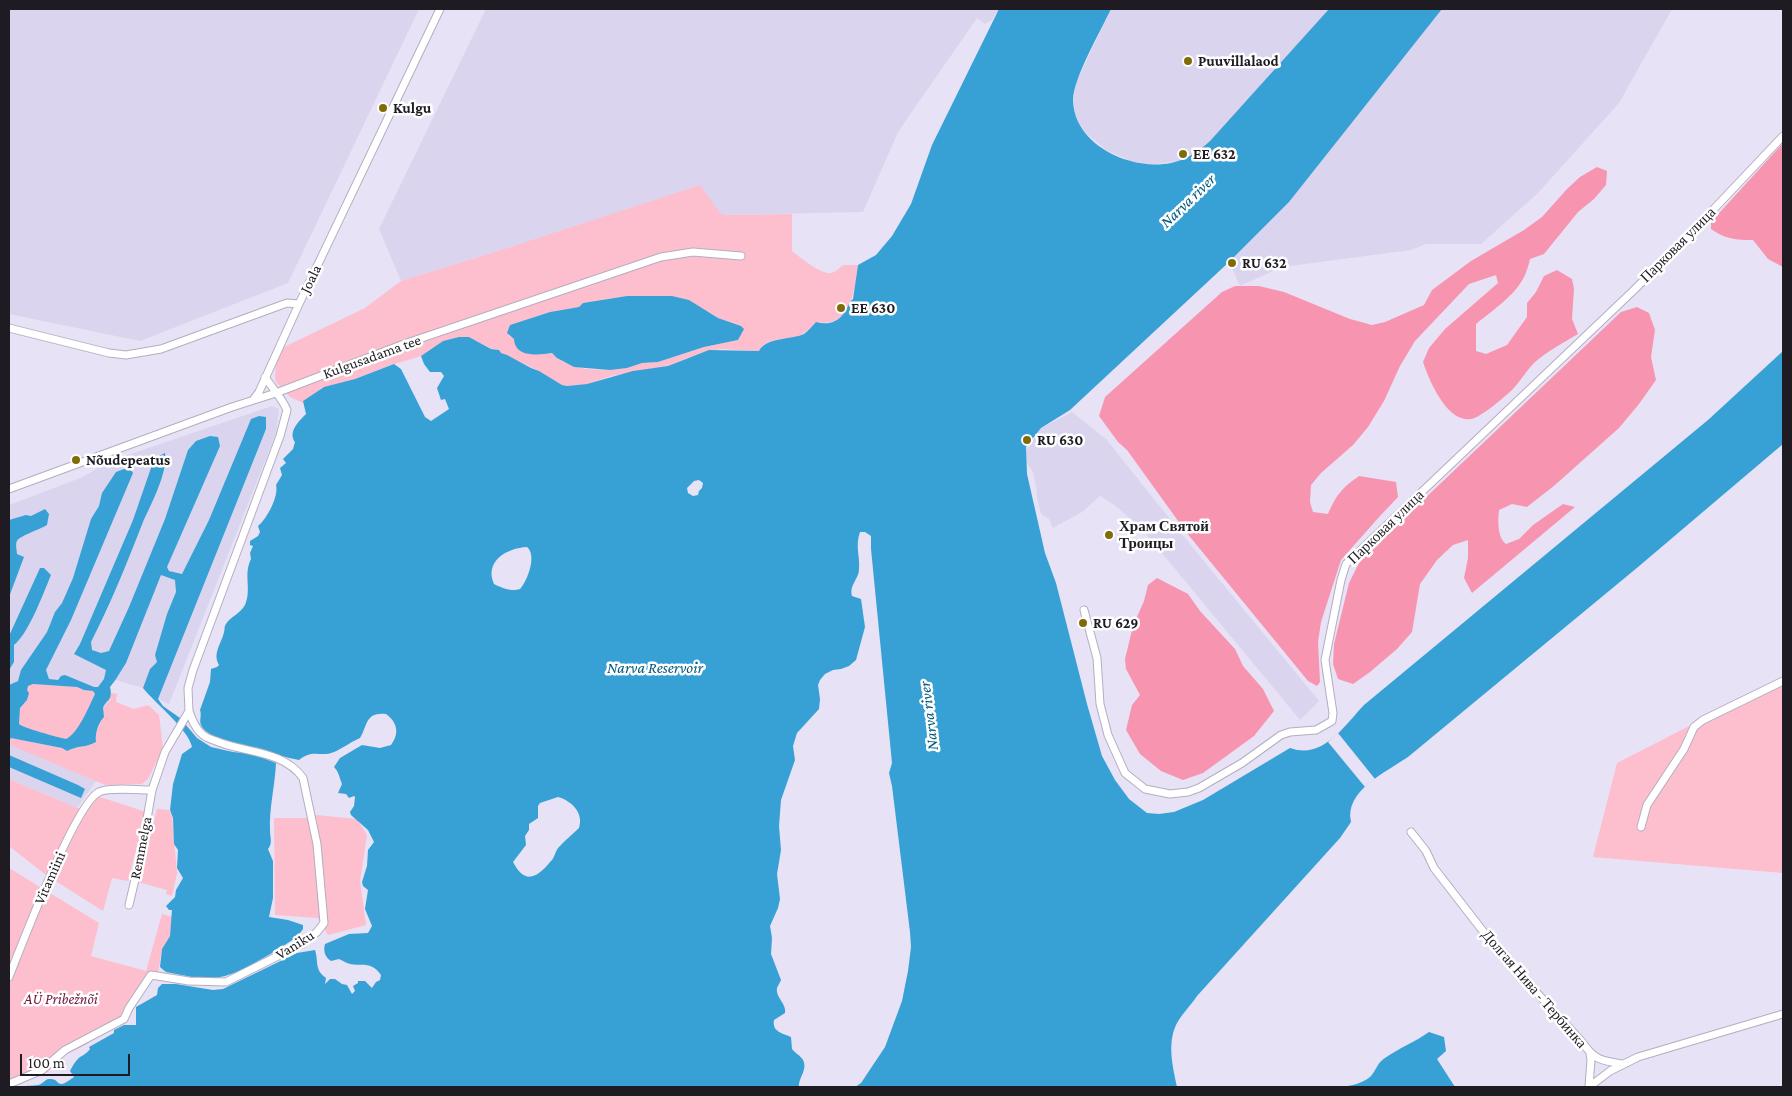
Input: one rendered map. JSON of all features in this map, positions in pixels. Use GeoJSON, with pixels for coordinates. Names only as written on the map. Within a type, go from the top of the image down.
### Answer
{"type":"FeatureCollection","features":[{"type":"Feature","properties":{"kind":"street","name":"Joala"},"geometry":{"type":"LineString","coordinates":[[9,328],[126,356],[160,349],[287,303],[299,304],[440,9]]}},
{"type":"Feature","properties":{"kind":"street","name":"Парковая улица"},"geometry":{"type":"LineString","coordinates":[[1084,610],[1097,658],[1100,704],[1108,735],[1125,773],[1145,789],[1170,794],[1188,792],[1199,788],[1242,763],[1281,735],[1290,732],[1316,730],[1332,721],[1333,713],[1325,660],[1343,570],[1346,564],[1634,290],[1783,136]]}},
{"type":"Feature","properties":{"kind":"street","name":"Kulgusadama tee"},"geometry":{"type":"LineString","coordinates":[[9,489],[276,393],[404,344],[661,257],[693,252],[742,256]]}},
{"type":"Feature","properties":{"kind":"street"},"geometry":{"type":"LineString","coordinates":[[253,400],[266,377],[299,304]]}},
{"type":"Feature","properties":{"kind":"street"},"geometry":{"type":"LineString","coordinates":[[187,715],[188,688],[192,670],[280,436],[288,410],[266,377]]}},
{"type":"Feature","properties":{"kind":"street"},"geometry":{"type":"LineString","coordinates":[[1641,827],[1647,805],[1684,749],[1694,728],[1704,720],[1783,680]]}},
{"type":"Feature","properties":{"kind":"street","name":"Remmelga"},"geometry":{"type":"LineString","coordinates":[[129,905],[141,854],[152,790],[165,752],[187,715]]}},
{"type":"Feature","properties":{"kind":"street","name":"Vaniku"},"geometry":{"type":"LineString","coordinates":[[9,1084],[42,1070],[64,1050],[124,1019],[151,974],[189,982],[226,982],[302,944],[317,932],[324,923],[318,853],[303,778],[298,771],[278,759],[222,744],[203,736],[195,728],[187,715]]}},
{"type":"Feature","properties":{"kind":"street","name":"Vitamiini"},"geometry":{"type":"LineString","coordinates":[[9,977],[69,834],[88,800],[99,791],[152,790]]}},
{"type":"Feature","properties":{"kind":"street","name":"Долгая Нива - Тербинка"},"geometry":{"type":"LineString","coordinates":[[1411,832],[1426,851],[1434,868],[1496,948],[1582,1042],[1590,1054],[1603,1060],[1623,1064]]}},
{"type":"Feature","properties":{"kind":"street"},"geometry":{"type":"LineString","coordinates":[[1589,1087],[1623,1064],[1638,1057],[1783,1014]]}},
{"type":"Feature","properties":{"kind":"street"},"geometry":{"type":"LineString","coordinates":[[1589,1087],[1590,1054]]}},
{"type":"Feature","properties":{"kind":"shaded area"},"geometry":{"type":"Polygon","coordinates":[[[9,9],[419,9],[288,283],[140,341],[9,314],[9,9]]]}},
{"type":"Feature","properties":{"kind":"shaded area"},"geometry":{"type":"Polygon","coordinates":[[[486,9],[999,9],[992,20],[985,24],[977,18],[898,132],[863,212],[725,215],[719,212],[514,246],[401,281],[379,229],[486,9]]]}},
{"type":"Feature","properties":{"kind":"shaded area"},"geometry":{"type":"Polygon","coordinates":[[[1111,9],[1329,9],[1200,150],[1178,161],[1150,165],[1130,161],[1106,150],[1085,132],[1079,124],[1075,112],[1073,98],[1076,83],[1111,9]]]}},
{"type":"Feature","properties":{"kind":"shaded area"},"geometry":{"type":"Polygon","coordinates":[[[1442,9],[1672,9],[1619,103],[1538,193],[1481,244],[1426,244],[1411,250],[1282,267],[1240,286],[1229,262],[1289,202],[1442,9]]]}},
{"type":"Feature","properties":{"kind":"shaded area"},"geometry":{"type":"Polygon","coordinates":[[[1783,143],[1783,267],[1768,259],[1753,240],[1736,239],[1721,235],[1711,229],[1711,222],[1783,143]]]}},
{"type":"Feature","properties":{"kind":"shaded area"},"geometry":{"type":"Polygon","coordinates":[[[1597,167],[1607,171],[1606,185],[1594,199],[1578,212],[1544,254],[1530,259],[1525,275],[1510,296],[1476,324],[1476,351],[1486,354],[1507,345],[1527,317],[1527,303],[1536,292],[1544,276],[1557,270],[1572,279],[1574,289],[1572,319],[1578,334],[1539,359],[1512,390],[1487,411],[1471,419],[1462,418],[1454,414],[1440,399],[1423,362],[1429,348],[1445,329],[1498,283],[1496,275],[1469,284],[1415,341],[1400,366],[1384,401],[1368,427],[1353,445],[1321,473],[1311,485],[1310,502],[1313,512],[1328,514],[1340,492],[1359,476],[1396,482],[1398,497],[1341,560],[1321,622],[1318,642],[1320,682],[1317,686],[1308,681],[1186,532],[1127,450],[1118,442],[1099,416],[1105,397],[1222,292],[1235,286],[1259,286],[1284,292],[1350,319],[1372,325],[1385,322],[1424,305],[1432,290],[1471,261],[1524,230],[1542,217],[1580,177],[1597,167]]]}},
{"type":"Feature","properties":{"kind":"shaded area"},"geometry":{"type":"Polygon","coordinates":[[[1637,307],[1649,313],[1655,330],[1651,357],[1656,380],[1619,428],[1555,485],[1527,507],[1512,504],[1499,510],[1498,519],[1501,537],[1506,544],[1519,539],[1533,525],[1563,504],[1575,507],[1472,593],[1464,578],[1468,558],[1468,540],[1453,545],[1437,560],[1420,584],[1412,632],[1397,649],[1353,684],[1338,679],[1333,664],[1334,644],[1349,583],[1361,559],[1621,312],[1637,307]]]}},
{"type":"Feature","properties":{"kind":"shaded area"},"geometry":{"type":"Polygon","coordinates":[[[272,406],[279,409],[276,433],[169,704],[158,699],[143,688],[116,680],[110,687],[111,693],[96,735],[11,745],[96,781],[77,808],[9,779],[9,505],[83,477],[110,461],[272,406]]]}},
{"type":"Feature","properties":{"kind":"shaded area"},"geometry":{"type":"Polygon","coordinates":[[[1072,412],[1106,439],[1319,701],[1300,720],[1143,530],[1116,506],[1100,496],[1082,512],[1053,528],[1049,519],[1041,514],[1033,472],[1027,463],[1026,451],[1040,429],[1072,412]]]}},
{"type":"Feature","properties":{"kind":"shaded area"},"geometry":{"type":"Polygon","coordinates":[[[1157,578],[1188,594],[1200,611],[1235,649],[1243,666],[1263,689],[1274,711],[1254,736],[1203,773],[1183,780],[1161,771],[1140,754],[1126,730],[1132,705],[1140,695],[1126,669],[1125,659],[1133,626],[1144,601],[1148,585],[1157,578]]]}},
{"type":"Feature","properties":{"kind":"green space"},"geometry":{"type":"Polygon","coordinates":[[[700,185],[719,212],[725,215],[792,214],[792,251],[818,270],[830,273],[843,265],[858,265],[855,286],[849,306],[844,313],[837,319],[828,322],[816,322],[799,336],[769,342],[759,351],[720,349],[687,358],[668,366],[611,376],[587,384],[567,386],[496,349],[492,349],[469,337],[459,337],[443,341],[421,356],[355,379],[322,388],[303,403],[290,397],[276,382],[276,363],[284,347],[365,308],[401,281],[700,185]],[[627,296],[583,303],[579,307],[550,312],[510,325],[509,336],[546,354],[552,353],[563,362],[585,369],[610,370],[627,368],[642,363],[658,362],[704,347],[738,340],[741,326],[718,318],[709,312],[627,296]]]}},
{"type":"Feature","properties":{"kind":"green space"},"geometry":{"type":"Polygon","coordinates":[[[1783,678],[1783,873],[1593,857],[1617,763],[1783,678]]]}},
{"type":"Feature","properties":{"kind":"green space"},"geometry":{"type":"Polygon","coordinates":[[[33,684],[77,687],[93,691],[95,694],[79,726],[66,739],[19,724],[20,708],[27,700],[26,690],[28,686],[33,684]]]}},
{"type":"Feature","properties":{"kind":"green space"},"geometry":{"type":"Polygon","coordinates":[[[111,693],[117,694],[116,702],[134,709],[148,705],[159,715],[163,748],[148,779],[142,784],[105,785],[10,745],[11,738],[62,748],[67,751],[96,742],[97,728],[104,717],[103,709],[110,700],[111,693]]]}},
{"type":"Feature","properties":{"kind":"green space"},"geometry":{"type":"Polygon","coordinates":[[[9,779],[77,808],[89,807],[97,796],[146,812],[128,881],[112,878],[103,911],[46,875],[9,846],[9,779]]]}},
{"type":"Feature","properties":{"kind":"green space"},"geometry":{"type":"Polygon","coordinates":[[[157,809],[169,810],[172,817],[177,873],[172,896],[166,894],[167,890],[138,882],[157,809]]]}},
{"type":"Feature","properties":{"kind":"green space"},"geometry":{"type":"Polygon","coordinates":[[[316,815],[357,819],[367,835],[360,881],[366,925],[328,935],[318,918],[275,915],[274,818],[307,818],[316,815]]]}},
{"type":"Feature","properties":{"kind":"green space","name":"AÜ Pribežnõi"},"geometry":{"type":"Polygon","coordinates":[[[9,868],[99,923],[91,956],[146,971],[162,914],[172,917],[170,936],[162,949],[158,973],[152,973],[130,1017],[82,1047],[64,1055],[48,1072],[11,1087],[9,1087],[9,868]]]}},
{"type":"Feature","properties":{"kind":"water","name":"Narva Reservoir"},"geometry":{"type":"Polygon","coordinates":[[[999,9],[1111,9],[1088,54],[1074,91],[1073,100],[1076,116],[1083,130],[1094,142],[1108,152],[1123,159],[1139,163],[1156,164],[1182,160],[1197,152],[1210,141],[1329,9],[1442,9],[1289,202],[1229,262],[1070,410],[1041,428],[1026,447],[1027,474],[1045,553],[1056,583],[1102,756],[1115,780],[1129,799],[1147,813],[1174,812],[1203,800],[1290,748],[1313,749],[1332,739],[1364,705],[1708,420],[1783,351],[1783,444],[1638,567],[1408,757],[1378,776],[1360,792],[1354,801],[1351,811],[1351,822],[1340,838],[1197,996],[1178,1021],[1173,1033],[1171,1048],[1177,1087],[855,1087],[861,1083],[885,1047],[902,1001],[911,947],[889,773],[892,763],[871,536],[865,532],[860,532],[858,542],[859,573],[851,592],[852,596],[861,599],[865,627],[856,660],[849,666],[825,674],[820,680],[818,685],[819,709],[797,733],[793,746],[795,760],[781,800],[779,826],[781,850],[777,874],[780,899],[770,926],[772,938],[771,954],[781,980],[777,991],[785,1013],[774,1020],[774,1024],[778,1032],[791,1037],[792,1049],[803,1060],[804,1071],[799,1087],[22,1087],[38,1085],[49,1079],[63,1084],[74,1077],[70,1071],[76,1061],[90,1049],[89,1047],[124,1025],[136,1025],[136,1007],[157,995],[158,988],[162,984],[176,984],[213,990],[223,989],[297,953],[315,950],[318,969],[326,978],[325,984],[330,979],[335,979],[347,985],[352,994],[355,991],[353,986],[358,981],[365,981],[372,988],[380,980],[381,975],[373,967],[346,963],[339,959],[331,961],[326,956],[324,949],[325,944],[349,934],[368,933],[372,926],[365,909],[368,890],[363,886],[362,882],[367,866],[368,850],[374,842],[368,830],[351,815],[350,812],[354,806],[355,797],[349,798],[346,794],[338,793],[342,784],[334,767],[340,758],[362,745],[380,748],[391,745],[396,736],[396,728],[393,721],[386,714],[374,715],[368,720],[360,738],[329,754],[313,754],[304,756],[299,760],[221,739],[208,733],[200,723],[200,710],[210,682],[211,669],[219,665],[217,652],[225,626],[243,608],[247,599],[250,553],[253,546],[250,545],[250,541],[258,536],[260,532],[258,526],[274,501],[276,485],[282,475],[280,468],[286,463],[283,459],[293,449],[295,442],[293,431],[306,414],[303,401],[324,387],[355,379],[394,364],[401,369],[425,417],[431,421],[449,409],[445,399],[441,400],[437,388],[444,376],[441,372],[430,372],[421,356],[443,341],[459,337],[469,337],[491,349],[499,350],[501,353],[567,386],[587,384],[633,371],[668,366],[709,350],[759,351],[767,343],[804,334],[816,322],[832,322],[838,319],[845,311],[853,299],[858,265],[876,255],[892,236],[911,204],[932,145],[999,9]],[[699,480],[694,481],[687,488],[688,493],[693,496],[698,495],[702,488],[703,483],[699,480]],[[527,547],[505,553],[495,562],[492,569],[494,584],[514,590],[520,589],[523,585],[530,568],[531,556],[527,547]],[[558,797],[540,803],[538,806],[538,818],[529,824],[529,830],[525,836],[526,845],[513,862],[522,874],[527,876],[536,875],[546,867],[559,847],[579,828],[580,823],[580,817],[576,808],[568,801],[558,797]]]}},
{"type":"Feature","properties":{"kind":"water"},"geometry":{"type":"Polygon","coordinates":[[[627,296],[672,296],[689,300],[718,318],[741,326],[744,329],[738,340],[704,347],[658,362],[642,363],[627,368],[610,370],[574,367],[557,358],[552,353],[528,354],[515,345],[514,339],[507,333],[510,325],[550,312],[579,307],[583,303],[627,296]]]}},
{"type":"Feature","properties":{"kind":"water"},"geometry":{"type":"Polygon","coordinates":[[[259,416],[266,417],[266,429],[158,699],[163,706],[180,718],[197,738],[211,747],[252,754],[276,763],[270,813],[271,842],[268,849],[273,861],[273,898],[269,917],[303,925],[303,929],[297,937],[240,971],[211,979],[197,978],[166,972],[160,967],[162,949],[170,936],[172,910],[169,910],[166,906],[175,897],[176,890],[183,878],[177,868],[178,850],[174,844],[173,818],[170,810],[173,784],[182,754],[192,747],[185,733],[143,688],[150,669],[157,662],[155,655],[167,614],[176,592],[175,580],[161,575],[126,663],[110,687],[110,698],[103,708],[104,717],[97,728],[96,742],[67,751],[62,748],[11,738],[9,741],[9,685],[18,681],[21,670],[47,632],[73,578],[91,519],[99,506],[102,493],[116,472],[124,469],[131,470],[133,473],[71,620],[46,670],[49,679],[58,680],[61,676],[65,675],[98,687],[104,679],[106,670],[74,654],[133,520],[151,468],[159,456],[165,453],[164,470],[158,488],[112,598],[91,642],[92,650],[101,653],[109,651],[129,607],[165,519],[188,450],[196,441],[210,436],[218,437],[220,446],[167,567],[169,571],[182,574],[209,520],[251,419],[259,416]],[[33,684],[28,686],[27,700],[20,708],[19,724],[66,739],[79,726],[95,694],[93,691],[77,687],[33,684]]]}},
{"type":"Feature","properties":{"kind":"water"},"geometry":{"type":"Polygon","coordinates":[[[45,509],[49,514],[47,525],[16,542],[17,554],[24,557],[9,597],[9,520],[26,515],[31,516],[45,509]]]}},
{"type":"Feature","properties":{"kind":"water"},"geometry":{"type":"Polygon","coordinates":[[[40,568],[44,568],[51,575],[30,623],[14,645],[14,662],[9,670],[9,636],[40,568]]]}},
{"type":"Feature","properties":{"kind":"water"},"geometry":{"type":"Polygon","coordinates":[[[9,755],[85,789],[81,798],[9,767],[9,755]]]}},
{"type":"Feature","properties":{"kind":"water"},"geometry":{"type":"Polygon","coordinates":[[[1429,1032],[1444,1037],[1446,1051],[1437,1059],[1455,1087],[1341,1087],[1365,1081],[1383,1060],[1429,1032]]]}},
{"type":"Feature","properties":{"kind":"pier"},"geometry":{"type":"Polygon","coordinates":[[[1338,733],[1375,779],[1365,787],[1328,742],[1338,733]]]}},
{"type":"Feature","properties":{"kind":"place","name":"Puuvillalaod"},"geometry":{"type":"Point","coordinates":[1188,61]}},
{"type":"Feature","properties":{"kind":"place","name":"Kulgu"},"geometry":{"type":"Point","coordinates":[383,108]}},
{"type":"Feature","properties":{"kind":"place","name":"EE 632"},"geometry":{"type":"Point","coordinates":[1183,154]}},
{"type":"Feature","properties":{"kind":"place","name":"RU 632"},"geometry":{"type":"Point","coordinates":[1232,263]}},
{"type":"Feature","properties":{"kind":"place","name":"EE 630"},"geometry":{"type":"Point","coordinates":[841,308]}},
{"type":"Feature","properties":{"kind":"place","name":"RU 630"},"geometry":{"type":"Point","coordinates":[1027,440]}},
{"type":"Feature","properties":{"kind":"place","name":"Nõudepeatus"},"geometry":{"type":"Point","coordinates":[76,460]}},
{"type":"Feature","properties":{"kind":"place","name":"Храм Святой Троицы"},"geometry":{"type":"Point","coordinates":[1109,535]}},
{"type":"Feature","properties":{"kind":"place","name":"RU 629"},"geometry":{"type":"Point","coordinates":[1083,623]}},
{"type":"Feature","properties":{"kind":"water label","name":"Narva river"},"geometry":{"type":"Point","coordinates":[1188,201]}},
{"type":"Feature","properties":{"kind":"water label","name":"Narva river"},"geometry":{"type":"Point","coordinates":[929,716]}}]}
